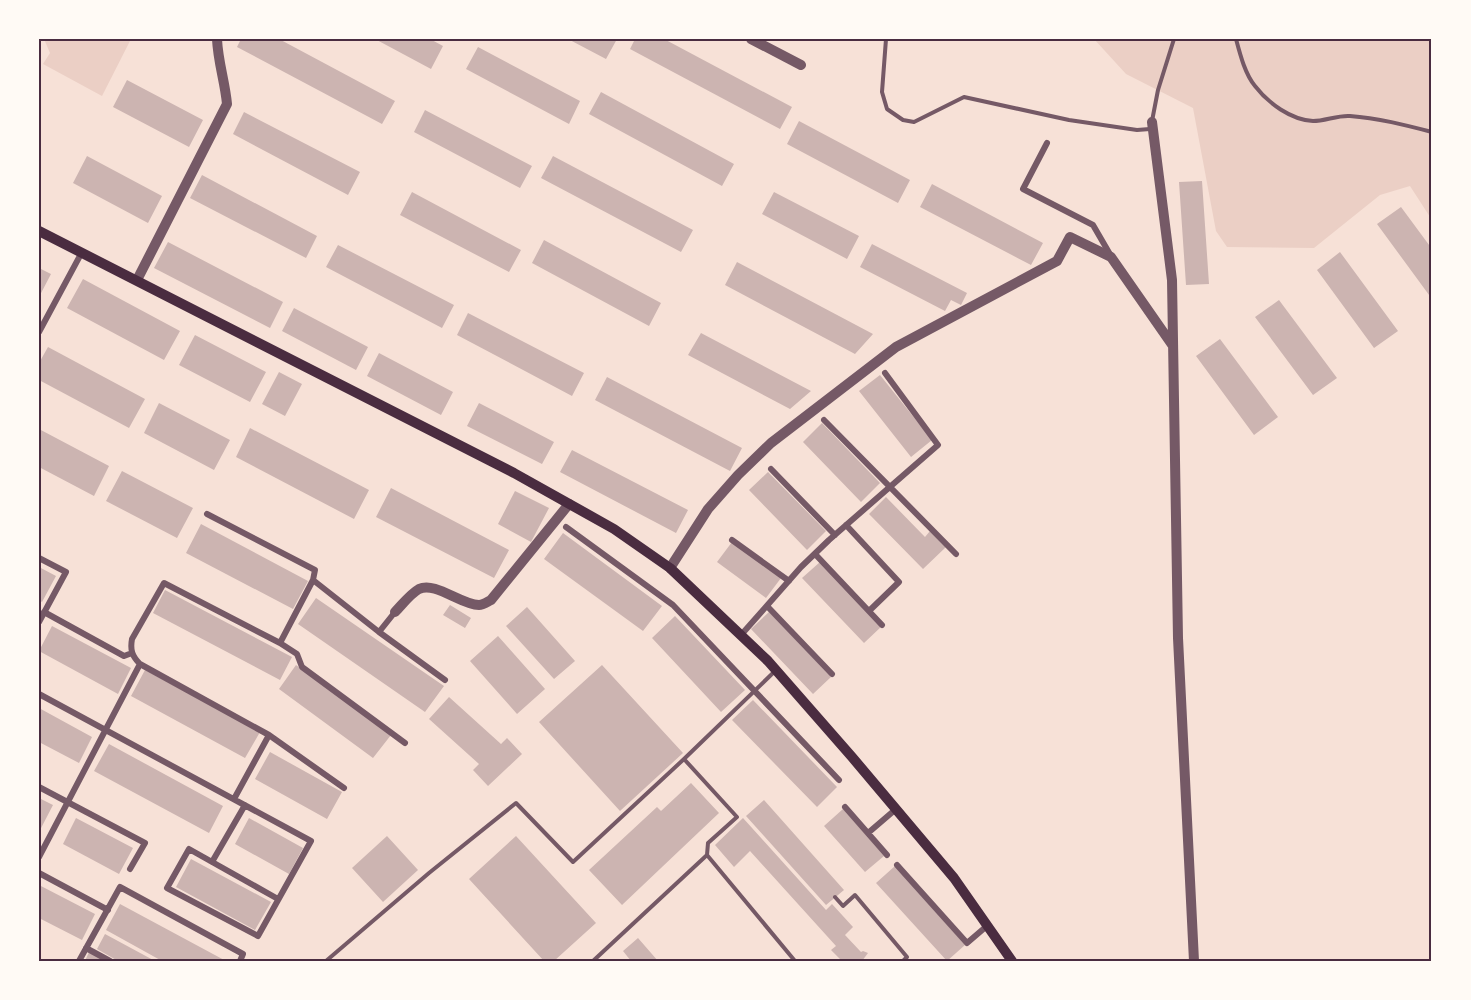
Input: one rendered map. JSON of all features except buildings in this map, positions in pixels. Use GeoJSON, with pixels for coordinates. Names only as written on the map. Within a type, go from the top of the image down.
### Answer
{"type":"FeatureCollection","features":[{"type":"Feature","properties":{"kind":"main road"},"geometry":{"type":"LineString","coordinates":[[39,231],[504,468],[614,529],[670,567],[776,670],[954,878],[1012,961]]}},
{"type":"Feature","properties":{"kind":"street"},"geometry":{"type":"LineString","coordinates":[[137,280],[227,104],[225,83],[218,61],[217,39]]}},
{"type":"Feature","properties":{"kind":"street"},"geometry":{"type":"LineString","coordinates":[[751,39],[801,65]]}},
{"type":"Feature","properties":{"kind":"street"},"geometry":{"type":"LineString","coordinates":[[1152,125],[1172,280],[1179,638],[1194,961]]}},
{"type":"Feature","properties":{"kind":"street"},"geometry":{"type":"LineString","coordinates":[[1047,143],[1023,189],[1093,225],[1111,256],[1173,346]]}},
{"type":"Feature","properties":{"kind":"street"},"geometry":{"type":"LineString","coordinates":[[670,567],[708,509],[738,474],[771,443],[896,347],[1057,261],[1070,237],[1111,256]]}},
{"type":"Feature","properties":{"kind":"street"},"geometry":{"type":"LineString","coordinates":[[39,332],[82,252]]}},
{"type":"Feature","properties":{"kind":"street"},"geometry":{"type":"LineString","coordinates":[[741,634],[815,554],[938,445],[885,373]]}},
{"type":"Feature","properties":{"kind":"street"},"geometry":{"type":"LineString","coordinates":[[824,420],[956,554]]}},
{"type":"Feature","properties":{"kind":"street"},"geometry":{"type":"LineString","coordinates":[[771,469],[835,535]]}},
{"type":"Feature","properties":{"kind":"street"},"geometry":{"type":"LineString","coordinates":[[379,632],[395,612],[423,587],[432,588],[481,606],[491,600],[569,504]]}},
{"type":"Feature","properties":{"kind":"street"},"geometry":{"type":"LineString","coordinates":[[207,514],[315,570],[314,580],[280,643]]}},
{"type":"Feature","properties":{"kind":"street"},"geometry":{"type":"LineString","coordinates":[[846,525],[899,582],[869,611]]}},
{"type":"Feature","properties":{"kind":"street"},"geometry":{"type":"LineString","coordinates":[[566,527],[673,605],[838,780]]}},
{"type":"Feature","properties":{"kind":"street"},"geometry":{"type":"LineString","coordinates":[[732,540],[789,581]]}},
{"type":"Feature","properties":{"kind":"street"},"geometry":{"type":"LineString","coordinates":[[815,554],[882,625]]}},
{"type":"Feature","properties":{"kind":"street"},"geometry":{"type":"LineString","coordinates":[[39,558],[66,572],[39,622]]}},
{"type":"Feature","properties":{"kind":"street"},"geometry":{"type":"LineString","coordinates":[[314,580],[379,632],[445,680]]}},
{"type":"Feature","properties":{"kind":"street"},"geometry":{"type":"LineString","coordinates":[[344,788],[269,735],[140,664],[130,649],[132,639],[164,583],[297,654],[302,667],[405,743]]}},
{"type":"Feature","properties":{"kind":"street"},"geometry":{"type":"LineString","coordinates":[[767,606],[832,674]]}},
{"type":"Feature","properties":{"kind":"street"},"geometry":{"type":"LineString","coordinates":[[44,612],[124,656],[132,653]]}},
{"type":"Feature","properties":{"kind":"street"},"geometry":{"type":"LineString","coordinates":[[39,857],[140,664]]}},
{"type":"Feature","properties":{"kind":"street"},"geometry":{"type":"LineString","coordinates":[[39,694],[311,841],[258,936],[167,888],[189,849],[278,899]]}},
{"type":"Feature","properties":{"kind":"street"},"geometry":{"type":"LineString","coordinates":[[234,799],[269,735]]}},
{"type":"Feature","properties":{"kind":"street"},"geometry":{"type":"LineString","coordinates":[[39,787],[145,843],[130,869]]}},
{"type":"Feature","properties":{"kind":"street"},"geometry":{"type":"LineString","coordinates":[[212,862],[245,805]]}},
{"type":"Feature","properties":{"kind":"street"},"geometry":{"type":"LineString","coordinates":[[845,807],[887,855]]}},
{"type":"Feature","properties":{"kind":"street"},"geometry":{"type":"LineString","coordinates":[[868,833],[896,809]]}},
{"type":"Feature","properties":{"kind":"street"},"geometry":{"type":"LineString","coordinates":[[897,865],[966,943],[988,926]]}},
{"type":"Feature","properties":{"kind":"street"},"geometry":{"type":"LineString","coordinates":[[39,873],[108,910]]}},
{"type":"Feature","properties":{"kind":"street"},"geometry":{"type":"LineString","coordinates":[[79,961],[120,887],[243,954],[240,961]]}},
{"type":"Feature","properties":{"kind":"street"},"geometry":{"type":"LineString","coordinates":[[86,948],[110,961]]}},
{"type":"Feature","properties":{"kind":"lane"},"geometry":{"type":"LineString","coordinates":[[886,39],[882,92],[887,109],[903,120],[914,122],[964,97],[1069,120],[1137,130],[1152,125],[1158,90],[1174,39]]}},
{"type":"Feature","properties":{"kind":"lane"},"geometry":{"type":"LineString","coordinates":[[1236,39],[1254,86],[1276,106],[1297,118],[1314,121],[1348,116],[1396,123],[1432,132]]}},
{"type":"Feature","properties":{"kind":"lane"},"geometry":{"type":"LineString","coordinates":[[326,961],[429,873],[516,803],[573,862],[776,670]]}},
{"type":"Feature","properties":{"kind":"lane"},"geometry":{"type":"LineString","coordinates":[[593,961],[707,855],[708,843],[737,817],[684,759]]}},
{"type":"Feature","properties":{"kind":"lane"},"geometry":{"type":"LineString","coordinates":[[707,855],[795,961]]}},
{"type":"Feature","properties":{"kind":"lane"},"geometry":{"type":"LineString","coordinates":[[835,897],[843,906],[855,895],[907,957],[903,961]]}},
{"type":"Feature","properties":{"kind":"shaded area"},"geometry":{"type":"Polygon","coordinates":[[[44,39],[131,39],[102,96],[43,64],[50,53],[44,39]]]}},
{"type":"Feature","properties":{"kind":"shaded area"},"geometry":{"type":"Polygon","coordinates":[[[1094,39],[1432,39],[1432,220],[1410,186],[1380,195],[1314,248],[1227,247],[1216,231],[1193,108],[1126,74],[1094,39]]]}}]}
